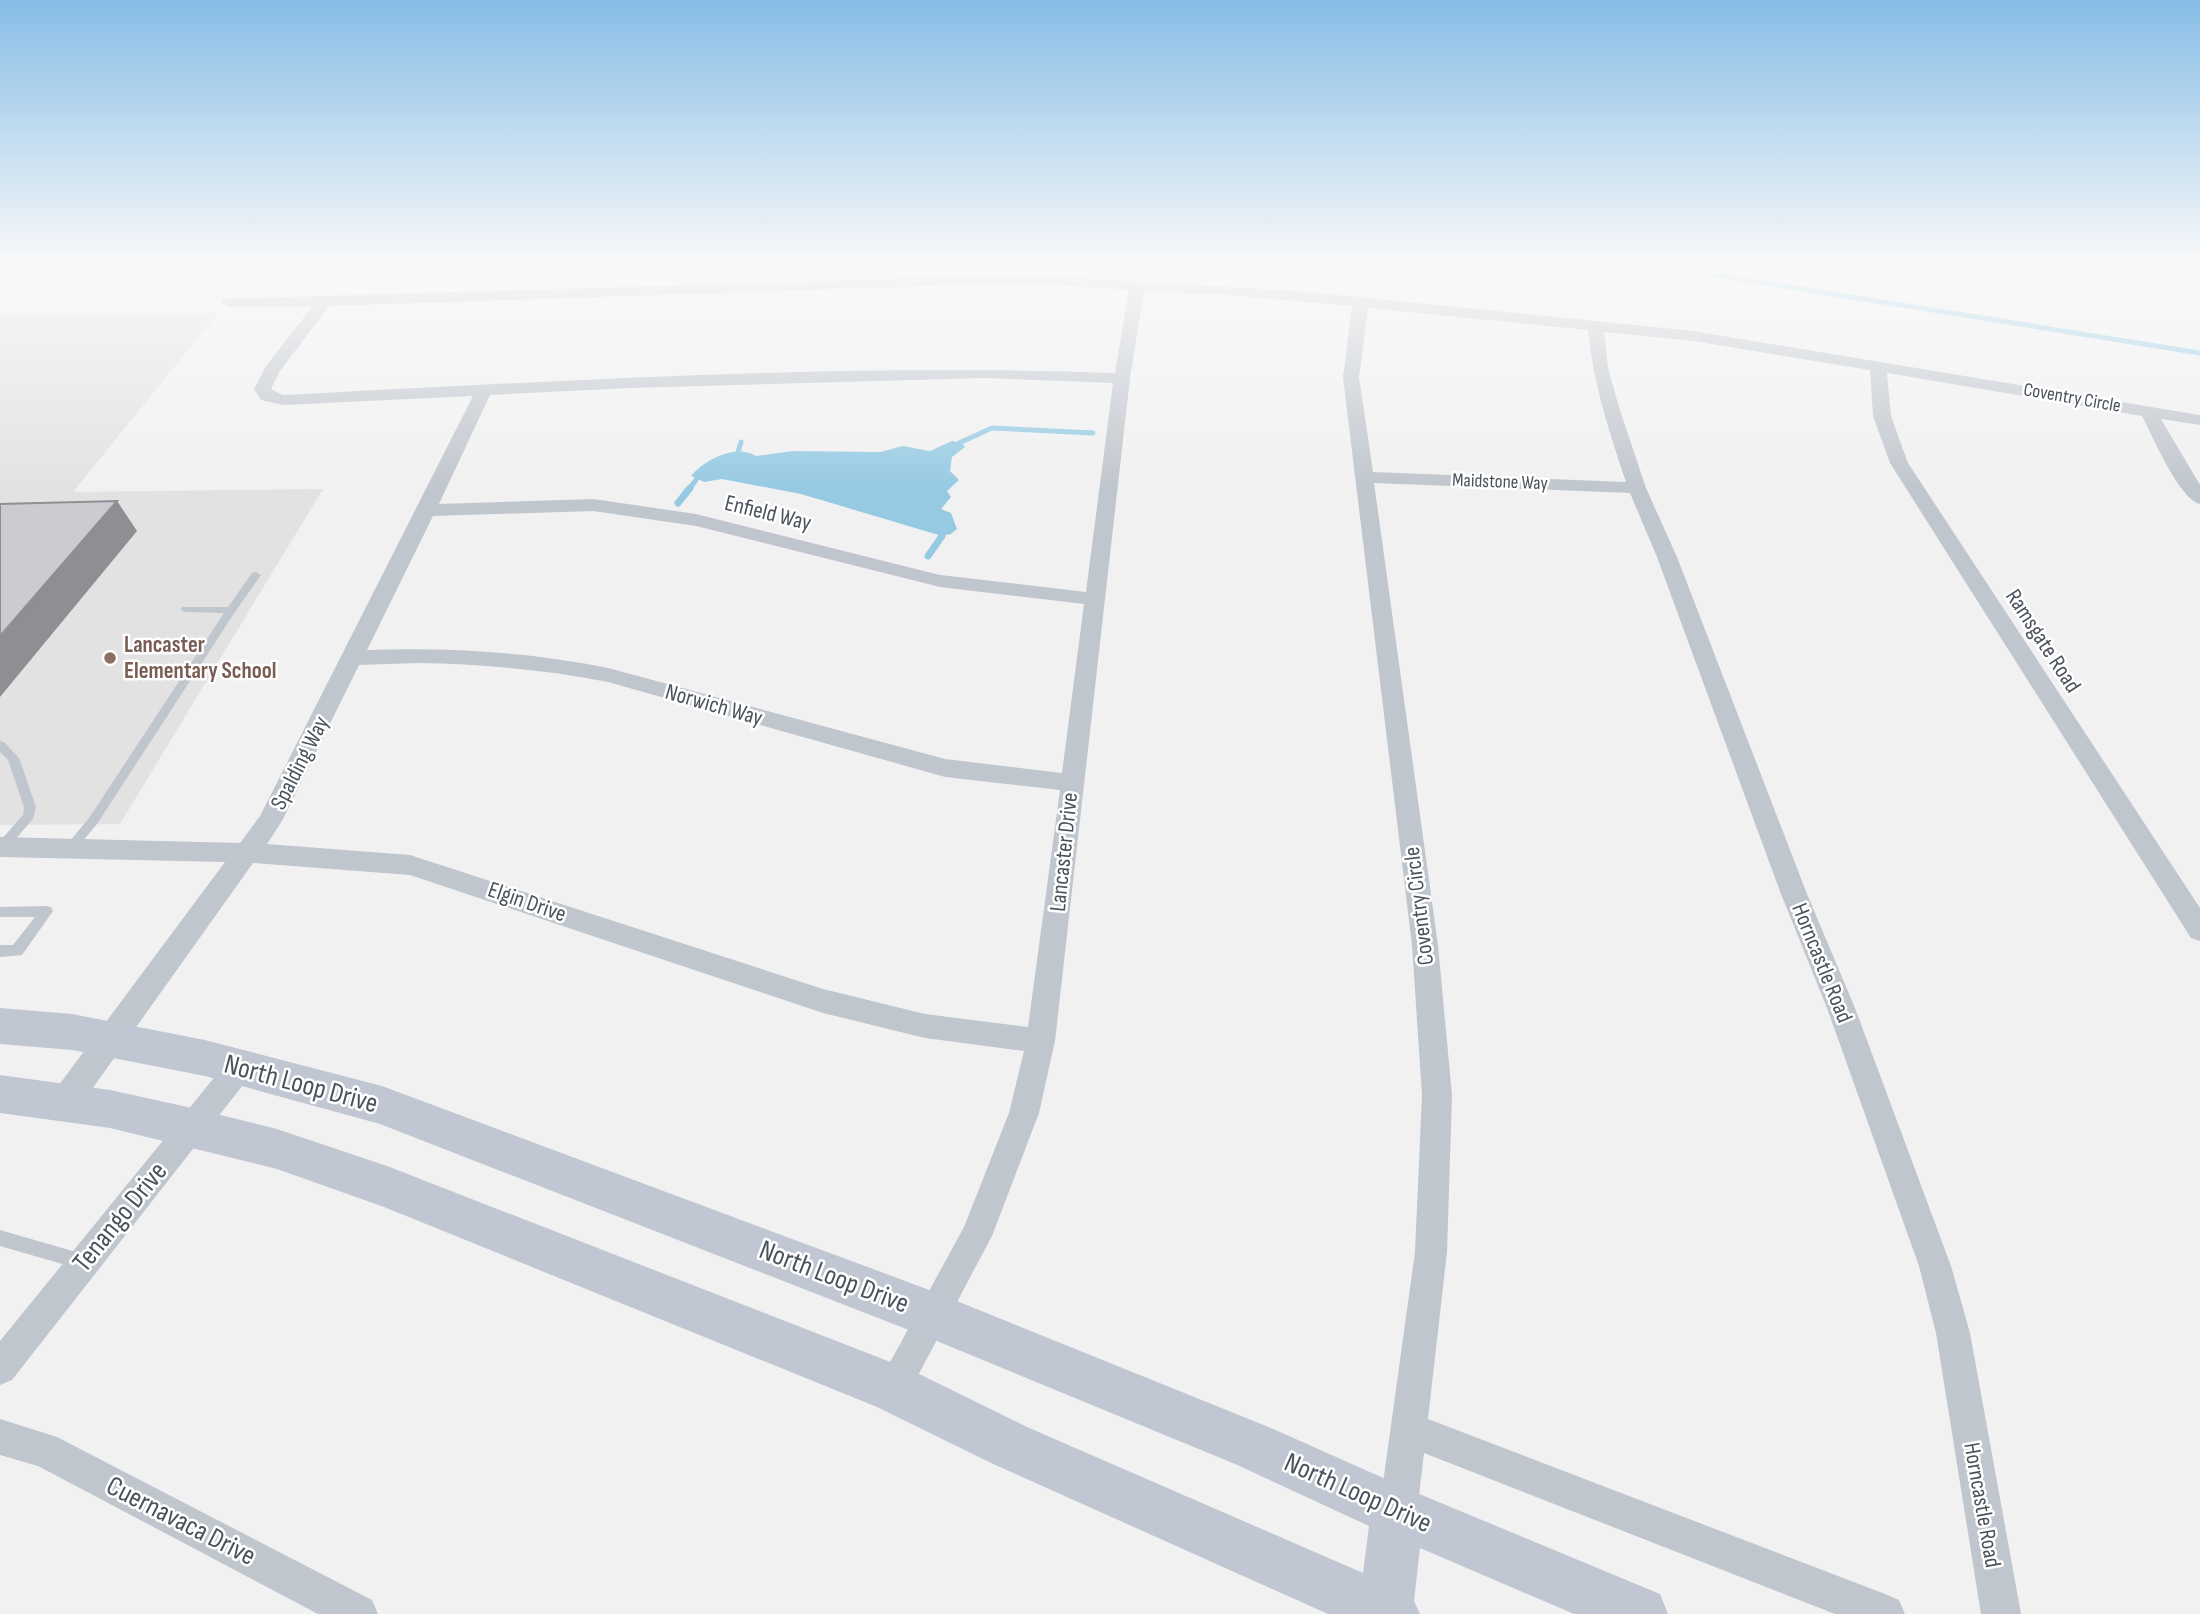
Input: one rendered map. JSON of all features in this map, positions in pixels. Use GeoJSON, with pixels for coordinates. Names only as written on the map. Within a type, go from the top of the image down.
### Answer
{"type":"FeatureCollection","features":[{"type":"Feature","properties":{"kind":"main road","name":"North Loop Drive"},"geometry":{"type":"LineString","coordinates":[[0,1026],[109,1038],[240,1067],[382,1105],[932,1315],[1253,1446],[1398,1512],[1640,1614]]}},
{"type":"Feature","properties":{"kind":"main road"},"geometry":{"type":"LineString","coordinates":[[0,1094],[110,1109],[192,1128],[277,1149],[387,1187],[893,1388],[1009,1446],[1388,1613],[1398,1512]]}},
{"type":"Feature","properties":{"kind":"street"},"geometry":{"type":"LineString","coordinates":[[296,338],[272,370],[262,389],[267,396],[283,400],[904,374],[985,373],[1122,378]]}},
{"type":"Feature","properties":{"kind":"street","name":"Lancaster Drive"},"geometry":{"type":"LineString","coordinates":[[893,1388],[976,1236],[1024,1113],[1041,1041],[1129,338]]}},
{"type":"Feature","properties":{"kind":"street","name":"Coventry Circle"},"geometry":{"type":"LineString","coordinates":[[1354,338],[1351,377],[1425,945],[1437,1096],[1431,1252],[1398,1512]]}},
{"type":"Feature","properties":{"kind":"street","name":"Horncastle Road"},"geometry":{"type":"LineString","coordinates":[[1596,338],[1606,394],[1637,488],[1667,557],[1794,894],[1841,1008],[1935,1266],[1953,1333],[2001,1614]]}},
{"type":"Feature","properties":{"kind":"street","name":"Coventry Circle"},"geometry":{"type":"LineString","coordinates":[[1710,338],[2200,421]]}},
{"type":"Feature","properties":{"kind":"street","name":"Ramsgate Road"},"geometry":{"type":"LineString","coordinates":[[1878,365],[1882,416],[1899,463],[2200,930]]}},
{"type":"Feature","properties":{"kind":"street","name":"Spalding Way"},"geometry":{"type":"LineString","coordinates":[[64,1103],[270,821],[427,510],[483,391]]}},
{"type":"Feature","properties":{"kind":"street"},"geometry":{"type":"LineString","coordinates":[[2148,411],[2183,477],[2200,498]]}},
{"type":"Feature","properties":{"kind":"street","name":"Maidstone Way"},"geometry":{"type":"LineString","coordinates":[[1363,477],[1637,488]]}},
{"type":"Feature","properties":{"kind":"street","name":"Enfield Way"},"geometry":{"type":"LineString","coordinates":[[427,510],[593,505],[696,520],[940,581],[1094,599]]}},
{"type":"Feature","properties":{"kind":"street","name":"Norwich Way"},"geometry":{"type":"LineString","coordinates":[[353,658],[446,654],[555,663],[620,678],[945,768],[1072,783]]}},
{"type":"Feature","properties":{"kind":"street","name":"Elgin Drive"},"geometry":{"type":"LineString","coordinates":[[1,847],[289,854],[410,865],[823,1001],[925,1026],[1041,1041]]}},
{"type":"Feature","properties":{"kind":"street","name":"Tenango Drive"},"geometry":{"type":"LineString","coordinates":[[0,1368],[240,1067]]}},
{"type":"Feature","properties":{"kind":"street"},"geometry":{"type":"LineString","coordinates":[[1408,1429],[1885,1614]]}},
{"type":"Feature","properties":{"kind":"street","name":"Cuernavaca Drive"},"geometry":{"type":"LineString","coordinates":[[0,1437],[44,1450],[358,1614]]}},
{"type":"Feature","properties":{"kind":"lane"},"geometry":{"type":"LineString","coordinates":[[69,850],[93,821],[256,575]]}},
{"type":"Feature","properties":{"kind":"lane"},"geometry":{"type":"LineString","coordinates":[[186,609],[231,610]]}},
{"type":"Feature","properties":{"kind":"lane"},"geometry":{"type":"LineString","coordinates":[[0,745],[13,758],[30,807],[29,816],[1,847]]}},
{"type":"Feature","properties":{"kind":"lane"},"geometry":{"type":"LineString","coordinates":[[0,912],[46,911],[16,951],[0,951]]}},
{"type":"Feature","properties":{"kind":"lane"},"geometry":{"type":"LineString","coordinates":[[0,1238],[83,1262]]}},
{"type":"Feature","properties":{"kind":"shaded area","name":"Lancaster Elementary School"},"geometry":{"type":"Polygon","coordinates":[[[0,338],[197,338],[73,492],[323,489],[120,824],[0,825],[0,338]]]}},
{"type":"Feature","properties":{"kind":"water"},"geometry":{"type":"Polygon","coordinates":[[[952,441],[962,443],[965,447],[952,457],[950,471],[959,480],[947,491],[951,497],[941,509],[951,513],[957,529],[942,536],[801,494],[722,479],[704,482],[691,476],[712,459],[730,452],[748,452],[756,456],[793,451],[880,452],[903,446],[930,451],[952,441]]]}},
{"type":"Feature","properties":{"kind":"building"},"geometry":{"type":"Polygon","coordinates":[[[117,501],[0,636],[0,504],[117,501]]]}},
{"type":"Feature","properties":{"kind":"waterway"},"geometry":{"type":"LineString","coordinates":[[2109,338],[2200,353]]}},
{"type":"Feature","properties":{"kind":"waterway"},"geometry":{"type":"LineString","coordinates":[[959,443],[992,428],[1093,433]]}},
{"type":"Feature","properties":{"kind":"waterway"},"geometry":{"type":"LineString","coordinates":[[738,452],[741,442]]}},
{"type":"Feature","properties":{"kind":"waterway"},"geometry":{"type":"LineString","coordinates":[[689,489],[696,480]]}},
{"type":"Feature","properties":{"kind":"waterway"},"geometry":{"type":"LineString","coordinates":[[678,503],[690,488]]}},
{"type":"Feature","properties":{"kind":"waterway"},"geometry":{"type":"LineString","coordinates":[[928,556],[942,536]]}},
{"type":"Feature","properties":{"kind":"place","name":"Lancaster Elementary School"},"geometry":{"type":"Point","coordinates":[110,658]}}]}
